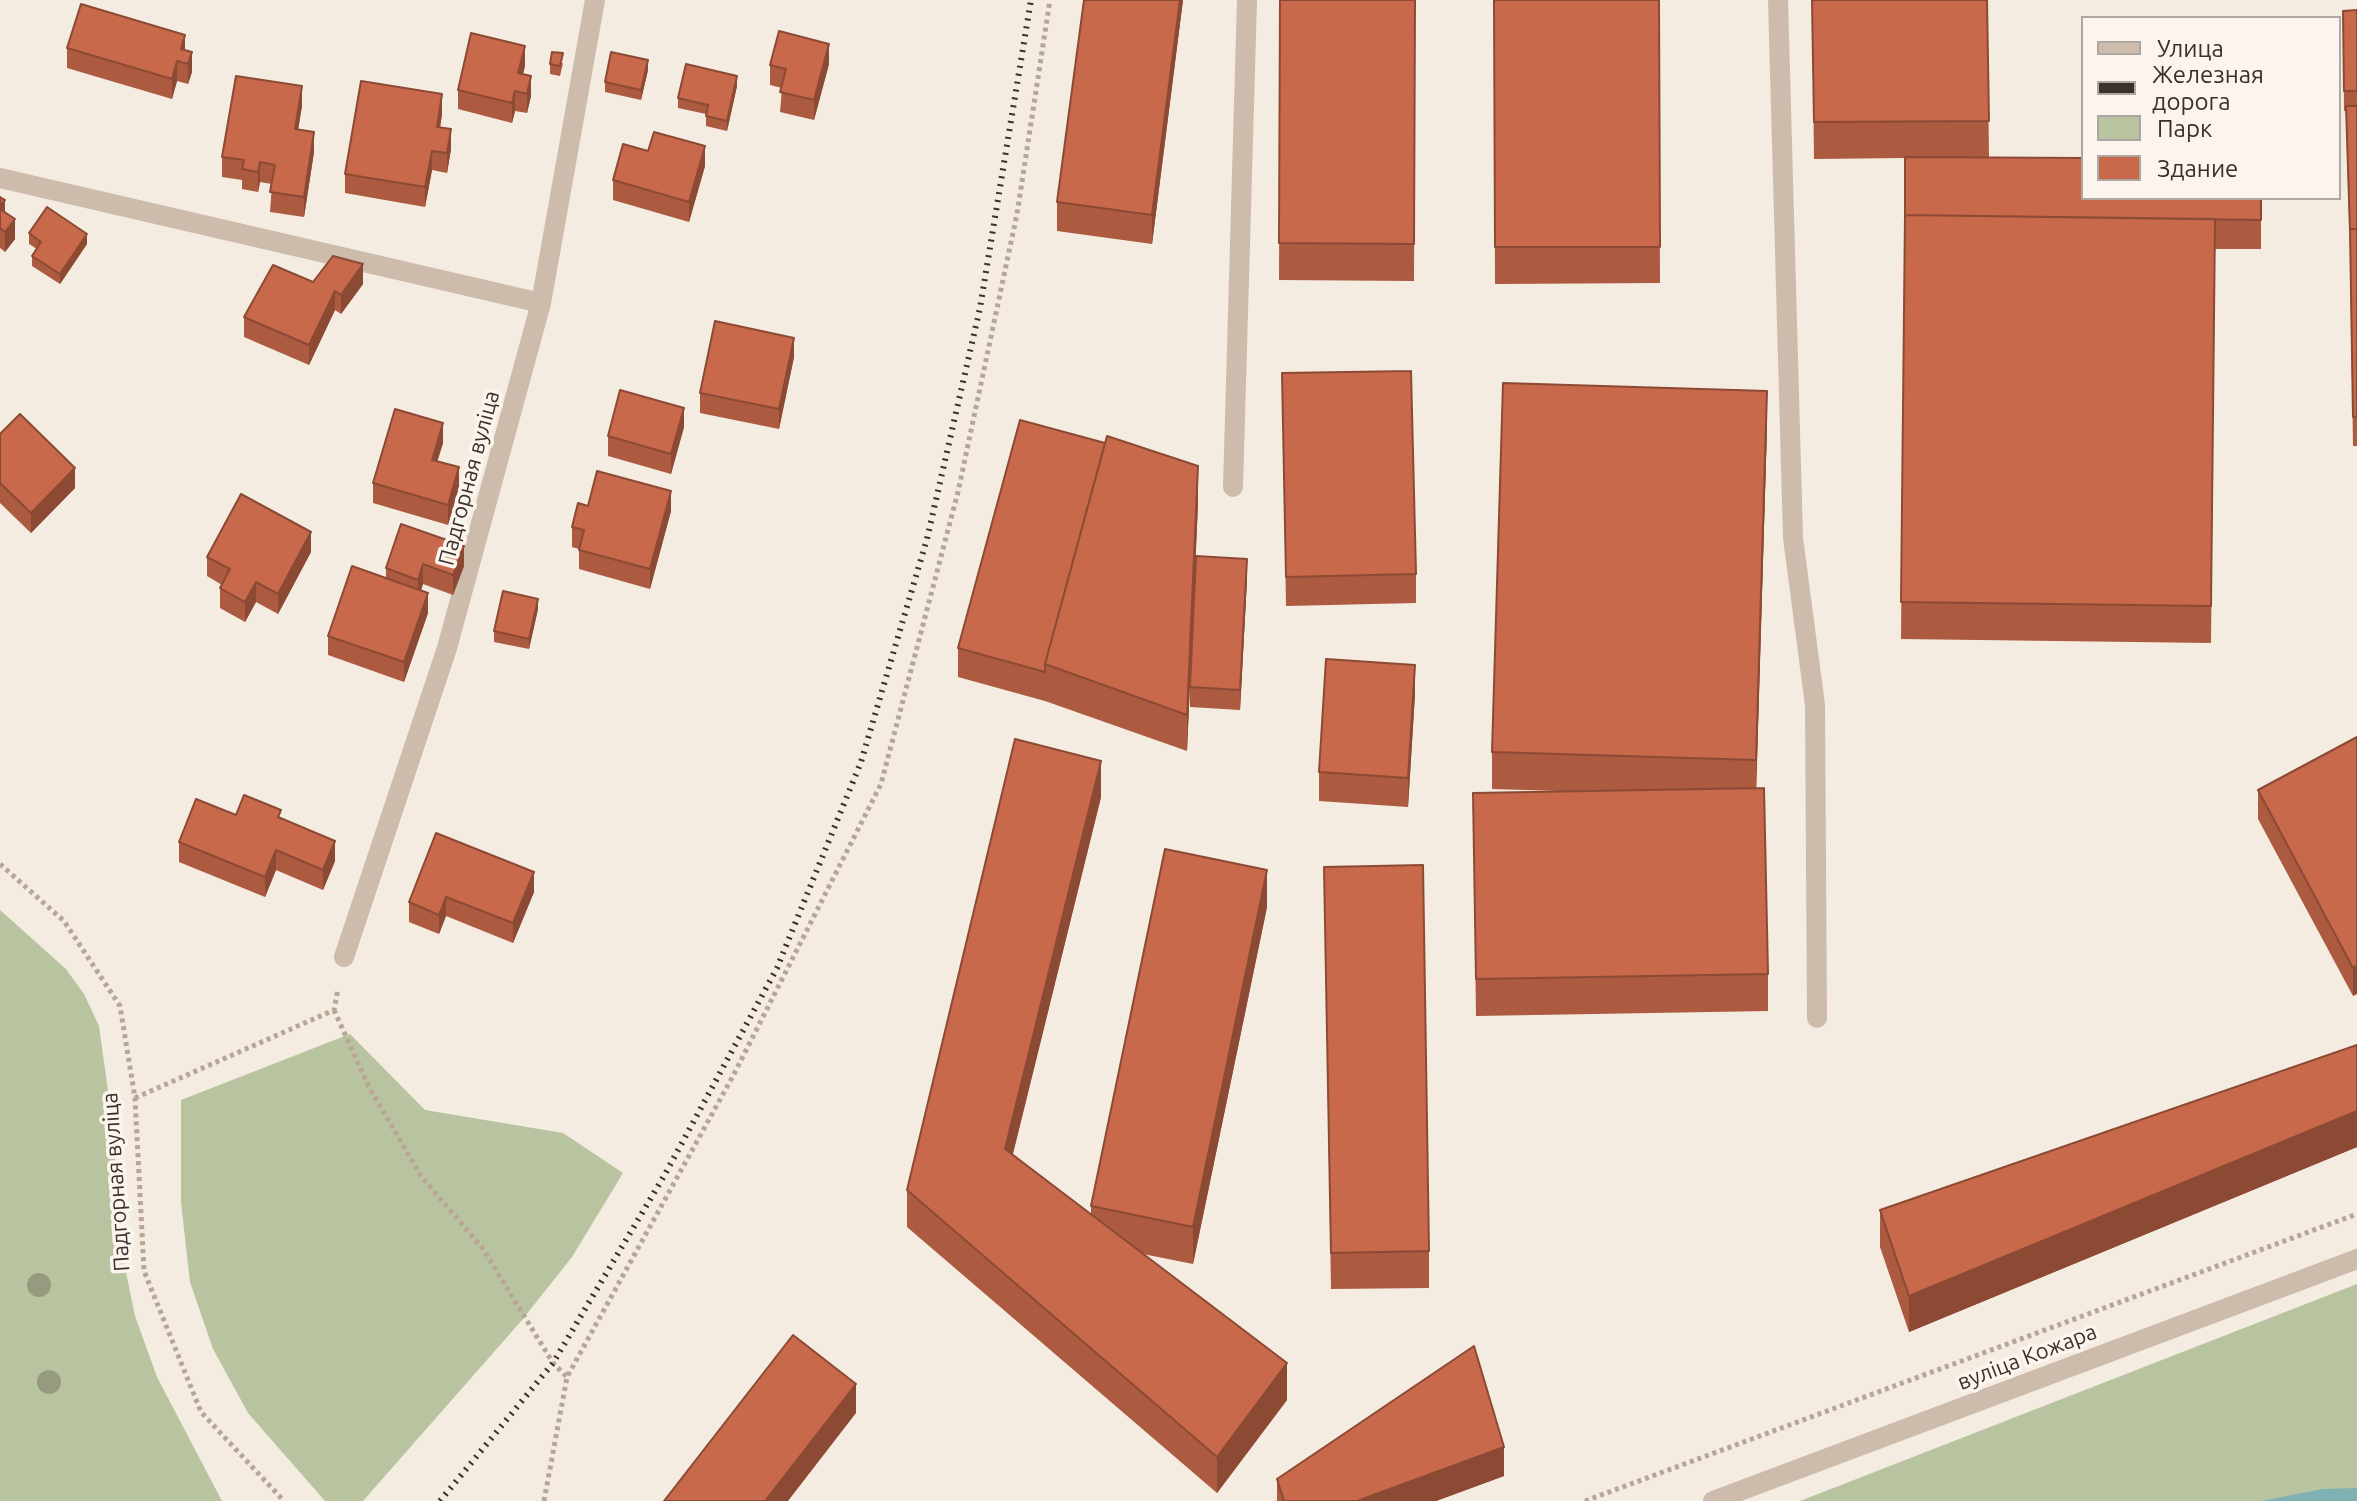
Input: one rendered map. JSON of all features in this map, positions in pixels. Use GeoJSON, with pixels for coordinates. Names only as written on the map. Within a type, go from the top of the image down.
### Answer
{"type":"FeatureCollection","features":[{"type":"Feature","properties":{"kind":"street","name":"Падгорная вуліца"},"geometry":{"type":"LineString","coordinates":[[344,957],[447,648],[541,303],[595,0]]}},
{"type":"Feature","properties":{"kind":"street"},"geometry":{"type":"LineString","coordinates":[[1233,487],[1247,0]]}},
{"type":"Feature","properties":{"kind":"street"},"geometry":{"type":"LineString","coordinates":[[1778,0],[1793,538],[1815,705],[1817,1018]]}},
{"type":"Feature","properties":{"kind":"street"},"geometry":{"type":"LineString","coordinates":[[0,178],[541,303]]}},
{"type":"Feature","properties":{"kind":"street","name":"вуліца Кожара"},"geometry":{"type":"LineString","coordinates":[[1713,1501],[2357,1259]]}},
{"type":"Feature","properties":{"kind":"path"},"geometry":{"type":"LineString","coordinates":[[544,1501],[567,1377],[733,1076],[881,784],[958,492],[1017,214],[1050,0]]}},
{"type":"Feature","properties":{"kind":"path","name":"Падгорная вуліца"},"geometry":{"type":"LineString","coordinates":[[0,864],[64,921],[120,1006],[135,1098],[144,1271],[201,1412],[284,1501]]}},
{"type":"Feature","properties":{"kind":"path"},"geometry":{"type":"LineString","coordinates":[[344,957],[334,1010],[369,1087],[421,1176],[483,1249],[553,1363],[567,1377]]}},
{"type":"Feature","properties":{"kind":"path"},"geometry":{"type":"LineString","coordinates":[[135,1098],[334,1010]]}},
{"type":"Feature","properties":{"kind":"path"},"geometry":{"type":"LineString","coordinates":[[1585,1501],[2357,1214]]}},
{"type":"Feature","properties":{"kind":"green space"},"geometry":{"type":"Polygon","coordinates":[[[0,910],[66,969],[84,994],[99,1026],[112,1120],[122,1253],[135,1316],[157,1377],[222,1501],[0,1501],[0,910]]]}},
{"type":"Feature","properties":{"kind":"green space"},"geometry":{"type":"Polygon","coordinates":[[[350,1034],[425,1110],[563,1133],[623,1173],[572,1257],[522,1320],[363,1501],[325,1501],[248,1413],[213,1349],[190,1282],[181,1202],[181,1100],[350,1034]]]}},
{"type":"Feature","properties":{"kind":"green space"},"geometry":{"type":"Polygon","coordinates":[[[2357,1284],[2357,1501],[1800,1501],[2357,1284]]]}},
{"type":"Feature","properties":{"kind":"water"},"geometry":{"type":"Polygon","coordinates":[[[2357,1488],[2357,1501],[2261,1501],[2323,1489],[2357,1488]]]}},
{"type":"Feature","properties":{"kind":"building"},"geometry":{"type":"Polygon","coordinates":[[[1084,0],[1180,0],[1152,215],[1057,202],[1084,0]]]}},
{"type":"Feature","properties":{"kind":"building"},"geometry":{"type":"Polygon","coordinates":[[[1280,0],[1415,0],[1414,244],[1279,243],[1280,0]]]}},
{"type":"Feature","properties":{"kind":"building"},"geometry":{"type":"Polygon","coordinates":[[[1494,0],[1659,0],[1660,247],[1495,247],[1494,0]]]}},
{"type":"Feature","properties":{"kind":"building"},"geometry":{"type":"Polygon","coordinates":[[[1812,0],[1987,0],[1989,121],[1814,122],[1812,0]]]}},
{"type":"Feature","properties":{"kind":"building"},"geometry":{"type":"Polygon","coordinates":[[[81,4],[185,35],[181,49],[192,52],[188,64],[177,61],[172,79],[67,48],[81,4]]]}},
{"type":"Feature","properties":{"kind":"building"},"geometry":{"type":"Polygon","coordinates":[[[2357,10],[2357,91],[2344,91],[2343,11],[2357,10]]]}},
{"type":"Feature","properties":{"kind":"building"},"geometry":{"type":"Polygon","coordinates":[[[779,31],[829,44],[814,100],[780,92],[786,69],[770,65],[779,31]]]}},
{"type":"Feature","properties":{"kind":"building"},"geometry":{"type":"Polygon","coordinates":[[[471,33],[525,46],[518,73],[531,76],[527,94],[515,91],[512,103],[458,90],[471,33]]]}},
{"type":"Feature","properties":{"kind":"building"},"geometry":{"type":"Polygon","coordinates":[[[552,52],[563,53],[560,66],[550,64],[552,52]]]}},
{"type":"Feature","properties":{"kind":"building"},"geometry":{"type":"Polygon","coordinates":[[[611,52],[648,60],[641,90],[605,82],[611,52]]]}},
{"type":"Feature","properties":{"kind":"building"},"geometry":{"type":"Polygon","coordinates":[[[686,64],[737,76],[727,121],[706,116],[708,105],[678,98],[686,64]]]}},
{"type":"Feature","properties":{"kind":"building"},"geometry":{"type":"Polygon","coordinates":[[[236,76],[302,86],[295,129],[314,132],[304,197],[270,192],[275,165],[260,162],[258,172],[242,169],[244,160],[222,157],[236,76]]]}},
{"type":"Feature","properties":{"kind":"building"},"geometry":{"type":"Polygon","coordinates":[[[361,81],[442,94],[437,127],[451,129],[447,153],[432,151],[425,187],[345,174],[361,81]]]}},
{"type":"Feature","properties":{"kind":"building"},"geometry":{"type":"Polygon","coordinates":[[[2346,106],[2357,106],[2357,229],[2350,231],[2346,106]]]}},
{"type":"Feature","properties":{"kind":"building"},"geometry":{"type":"Polygon","coordinates":[[[654,132],[705,146],[689,202],[613,180],[623,144],[648,151],[654,132]]]}},
{"type":"Feature","properties":{"kind":"building"},"geometry":{"type":"Polygon","coordinates":[[[1905,157],[2081,158],[2081,200],[2261,200],[2261,220],[1905,215],[1905,157]]]}},
{"type":"Feature","properties":{"kind":"building"},"geometry":{"type":"Polygon","coordinates":[[[47,207],[87,234],[60,274],[32,256],[41,242],[29,233],[47,207]]]}},
{"type":"Feature","properties":{"kind":"building"},"geometry":{"type":"Polygon","coordinates":[[[0,209],[15,219],[5,232],[0,228],[0,209]]]}},
{"type":"Feature","properties":{"kind":"building"},"geometry":{"type":"Polygon","coordinates":[[[1905,215],[2215,219],[2211,606],[1901,602],[1905,215]]]}},
{"type":"Feature","properties":{"kind":"building"},"geometry":{"type":"Polygon","coordinates":[[[2350,229],[2357,229],[2357,417],[2353,417],[2350,229]]]}},
{"type":"Feature","properties":{"kind":"building"},"geometry":{"type":"Polygon","coordinates":[[[333,256],[363,264],[341,295],[335,291],[309,345],[244,317],[273,265],[313,282],[333,256]]]}},
{"type":"Feature","properties":{"kind":"building"},"geometry":{"type":"Polygon","coordinates":[[[715,321],[794,338],[779,409],[700,393],[715,321]]]}},
{"type":"Feature","properties":{"kind":"building"},"geometry":{"type":"Polygon","coordinates":[[[1411,371],[1416,574],[1286,577],[1282,373],[1411,371]]]}},
{"type":"Feature","properties":{"kind":"building"},"geometry":{"type":"Polygon","coordinates":[[[1503,383],[1767,391],[1756,760],[1492,752],[1503,383]]]}},
{"type":"Feature","properties":{"kind":"building"},"geometry":{"type":"Polygon","coordinates":[[[620,390],[684,408],[671,454],[608,436],[620,390]]]}},
{"type":"Feature","properties":{"kind":"building"},"geometry":{"type":"Polygon","coordinates":[[[395,409],[443,423],[432,460],[459,467],[448,505],[373,483],[395,409]]]}},
{"type":"Feature","properties":{"kind":"building"},"geometry":{"type":"Polygon","coordinates":[[[20,414],[75,468],[31,513],[0,483],[0,434],[20,414]]]}},
{"type":"Feature","properties":{"kind":"building"},"geometry":{"type":"Polygon","coordinates":[[[1020,420],[1105,443],[1045,672],[958,648],[1020,420]]]}},
{"type":"Feature","properties":{"kind":"building"},"geometry":{"type":"Polygon","coordinates":[[[1107,436],[1198,466],[1187,715],[1045,664],[1107,436]]]}},
{"type":"Feature","properties":{"kind":"building"},"geometry":{"type":"Polygon","coordinates":[[[597,471],[671,491],[650,569],[579,550],[584,530],[572,527],[578,503],[588,506],[597,471]]]}},
{"type":"Feature","properties":{"kind":"building"},"geometry":{"type":"Polygon","coordinates":[[[241,494],[311,532],[278,594],[256,582],[245,602],[220,588],[230,569],[207,557],[241,494]]]}},
{"type":"Feature","properties":{"kind":"building"},"geometry":{"type":"Polygon","coordinates":[[[401,524],[464,546],[453,575],[423,564],[418,580],[386,568],[401,524]]]}},
{"type":"Feature","properties":{"kind":"building"},"geometry":{"type":"Polygon","coordinates":[[[1196,556],[1247,559],[1240,690],[1190,687],[1196,556]]]}},
{"type":"Feature","properties":{"kind":"building"},"geometry":{"type":"Polygon","coordinates":[[[352,566],[428,593],[404,662],[328,636],[352,566]]]}},
{"type":"Feature","properties":{"kind":"building"},"geometry":{"type":"Polygon","coordinates":[[[503,591],[538,599],[529,639],[494,631],[503,591]]]}},
{"type":"Feature","properties":{"kind":"building"},"geometry":{"type":"Polygon","coordinates":[[[1326,659],[1415,665],[1408,778],[1319,772],[1326,659]]]}},
{"type":"Feature","properties":{"kind":"building"},"geometry":{"type":"Polygon","coordinates":[[[2357,737],[2357,965],[2353,968],[2258,790],[2357,737]]]}},
{"type":"Feature","properties":{"kind":"building"},"geometry":{"type":"Polygon","coordinates":[[[1015,739],[1101,761],[1005,1149],[1287,1363],[1217,1457],[907,1190],[1015,739]]]}},
{"type":"Feature","properties":{"kind":"building"},"geometry":{"type":"Polygon","coordinates":[[[1764,788],[1768,974],[1476,979],[1473,793],[1764,788]]]}},
{"type":"Feature","properties":{"kind":"building"},"geometry":{"type":"Polygon","coordinates":[[[244,795],[281,810],[278,817],[335,841],[323,870],[276,850],[265,877],[179,842],[196,799],[236,815],[244,795]]]}},
{"type":"Feature","properties":{"kind":"building"},"geometry":{"type":"Polygon","coordinates":[[[436,833],[534,872],[513,923],[446,897],[439,915],[409,902],[436,833]]]}},
{"type":"Feature","properties":{"kind":"building"},"geometry":{"type":"Polygon","coordinates":[[[1165,849],[1267,870],[1193,1227],[1091,1206],[1165,849]]]}},
{"type":"Feature","properties":{"kind":"building"},"geometry":{"type":"Polygon","coordinates":[[[1423,865],[1429,1251],[1331,1253],[1324,867],[1423,865]]]}},
{"type":"Feature","properties":{"kind":"building"},"geometry":{"type":"Polygon","coordinates":[[[2357,1045],[2357,1111],[1909,1296],[1880,1210],[2357,1045]]]}},
{"type":"Feature","properties":{"kind":"building"},"geometry":{"type":"Polygon","coordinates":[[[793,1335],[856,1384],[765,1501],[664,1501],[793,1335]]]}},
{"type":"Feature","properties":{"kind":"building"},"geometry":{"type":"Polygon","coordinates":[[[1474,1346],[1504,1447],[1357,1501],[1284,1501],[1277,1479],[1474,1346]]]}},
{"type":"Feature","properties":{"kind":"railway"},"geometry":{"type":"LineString","coordinates":[[440,1501],[553,1363],[664,1176],[777,968],[861,762],[927,539],[980,308],[1031,0]]}}]}
